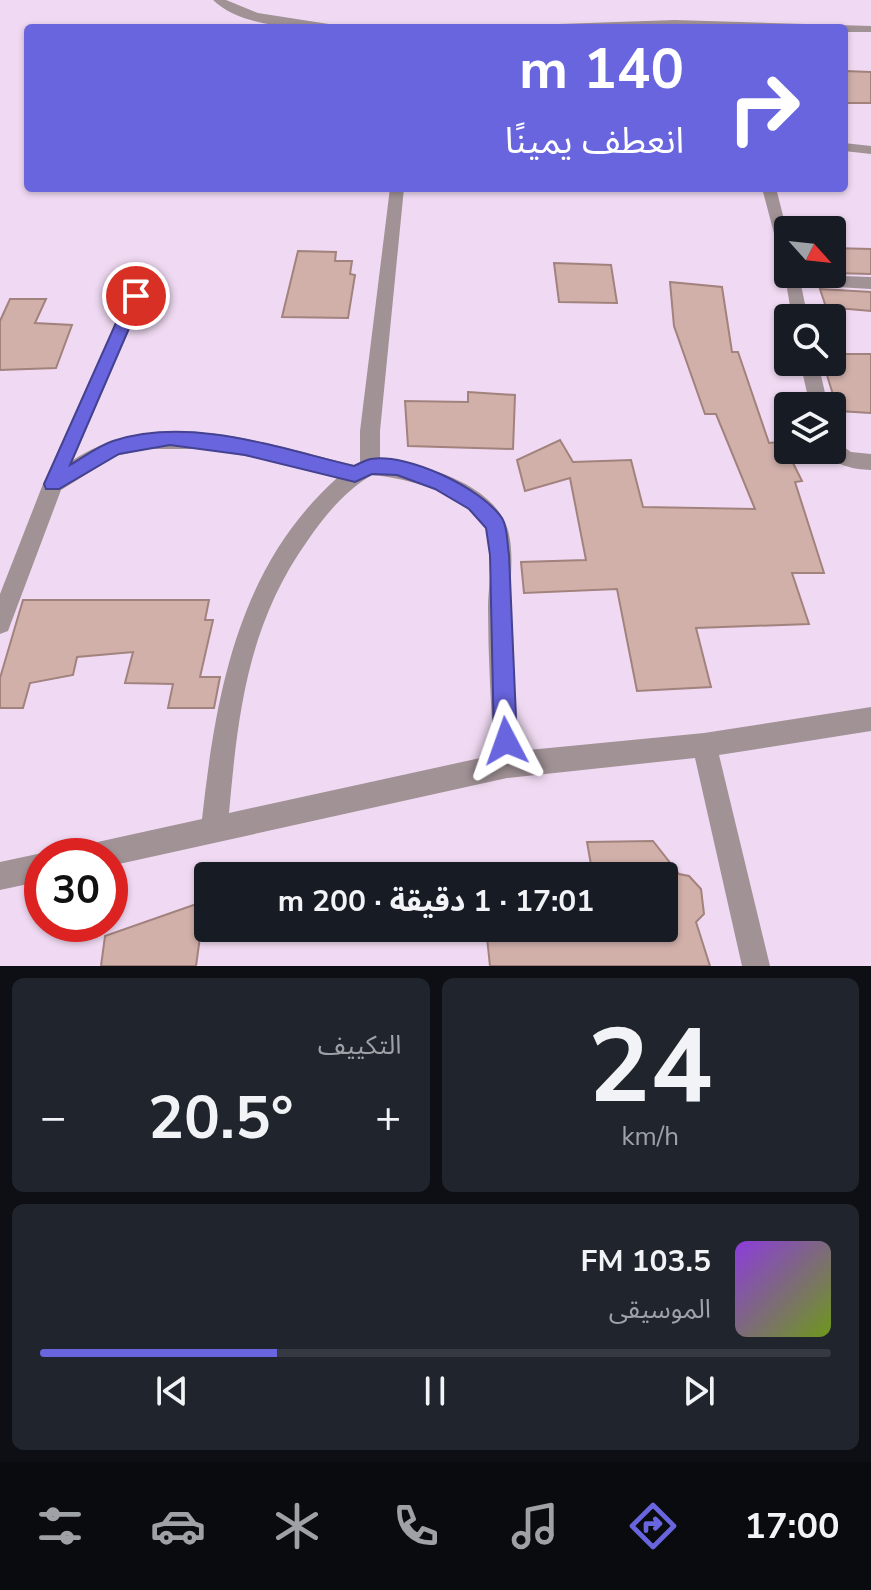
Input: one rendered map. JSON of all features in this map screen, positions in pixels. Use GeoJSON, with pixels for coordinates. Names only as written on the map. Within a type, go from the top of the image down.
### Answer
{"type":"FeatureCollection","features":[{"type":"Feature","properties":{"kind":"street"},"geometry":{"type":"LineString","coordinates":[[219,0],[225,6],[258,16],[309,24]]}},
{"type":"Feature","properties":{"kind":"street"},"geometry":{"type":"LineString","coordinates":[[666,24],[718,24]]}},
{"type":"Feature","properties":{"kind":"street"},"geometry":{"type":"LineString","coordinates":[[848,28],[871,29]]}},
{"type":"Feature","properties":{"kind":"street"},"geometry":{"type":"LineString","coordinates":[[848,147],[871,150]]}},
{"type":"Feature","properties":{"kind":"street"},"geometry":{"type":"LineString","coordinates":[[214,830],[225,723],[247,627],[283,554],[320,508],[363,470],[397,192]]}},
{"type":"Feature","properties":{"kind":"street"},"geometry":{"type":"LineString","coordinates":[[770,192],[776,216]]}},
{"type":"Feature","properties":{"kind":"street"},"geometry":{"type":"LineString","coordinates":[[846,280],[871,283]]}},
{"type":"Feature","properties":{"kind":"street"},"geometry":{"type":"LineString","coordinates":[[0,623],[53,484],[136,296]]}},
{"type":"Feature","properties":{"kind":"street"},"geometry":{"type":"LineString","coordinates":[[53,484],[115,448],[170,438],[245,448],[363,470],[397,467],[442,484],[476,503],[495,525],[499,555],[507,765]]}},
{"type":"Feature","properties":{"kind":"street"},"geometry":{"type":"LineString","coordinates":[[846,457],[871,462]]}},
{"type":"Feature","properties":{"kind":"street"},"geometry":{"type":"LineString","coordinates":[[128,848],[507,765],[704,745],[871,719]]}},
{"type":"Feature","properties":{"kind":"street"},"geometry":{"type":"LineString","coordinates":[[704,745],[756,966]]}},
{"type":"Feature","properties":{"kind":"street"},"geometry":{"type":"LineString","coordinates":[[0,876],[24,871]]}},
{"type":"Feature","properties":{"kind":"building"},"geometry":{"type":"Polygon","coordinates":[[[848,71],[871,72],[871,103],[848,103],[848,71]]]}},
{"type":"Feature","properties":{"kind":"building"},"geometry":{"type":"Polygon","coordinates":[[[846,248],[871,249],[871,274],[846,273],[846,248]]]}},
{"type":"Feature","properties":{"kind":"building"},"geometry":{"type":"Polygon","coordinates":[[[298,251],[336,252],[335,261],[352,261],[350,274],[355,275],[348,318],[282,317],[298,251]]]}},
{"type":"Feature","properties":{"kind":"building"},"geometry":{"type":"Polygon","coordinates":[[[554,263],[611,265],[617,303],[559,302],[554,263]]]}},
{"type":"Feature","properties":{"kind":"building"},"geometry":{"type":"Polygon","coordinates":[[[670,282],[722,287],[732,352],[738,352],[769,443],[774,442],[774,464],[794,464],[802,481],[795,482],[824,573],[792,573],[809,624],[696,628],[711,687],[637,691],[617,589],[524,593],[521,562],[586,560],[570,478],[525,491],[517,460],[560,440],[573,462],[631,460],[643,507],[755,509],[716,414],[705,414],[674,326],[670,282]]]}},
{"type":"Feature","properties":{"kind":"building"},"geometry":{"type":"Polygon","coordinates":[[[820,289],[871,292],[871,311],[846,309],[846,304],[825,304],[820,289]]]}},
{"type":"Feature","properties":{"kind":"building"},"geometry":{"type":"Polygon","coordinates":[[[10,299],[46,299],[35,323],[72,325],[56,368],[0,370],[0,321],[10,299]]]}},
{"type":"Feature","properties":{"kind":"building"},"geometry":{"type":"Polygon","coordinates":[[[846,354],[871,354],[871,413],[846,411],[846,392],[832,392],[827,376],[846,376],[846,354]]]}},
{"type":"Feature","properties":{"kind":"building"},"geometry":{"type":"Polygon","coordinates":[[[468,392],[515,395],[513,449],[408,446],[405,401],[468,402],[468,392]]]}},
{"type":"Feature","properties":{"kind":"building"},"geometry":{"type":"Polygon","coordinates":[[[23,600],[209,600],[205,620],[213,620],[200,677],[220,677],[214,708],[168,708],[173,684],[125,683],[133,652],[77,657],[73,675],[30,683],[23,708],[0,708],[0,678],[23,600]]]}},
{"type":"Feature","properties":{"kind":"building"},"geometry":{"type":"Polygon","coordinates":[[[653,841],[670,862],[591,862],[587,842],[653,841]]]}},
{"type":"Feature","properties":{"kind":"building"},"geometry":{"type":"Polygon","coordinates":[[[678,873],[689,876],[701,889],[704,914],[696,922],[710,966],[490,966],[487,942],[678,942],[678,873]]]}},
{"type":"Feature","properties":{"kind":"building"},"geometry":{"type":"Polygon","coordinates":[[[194,905],[194,942],[199,942],[196,966],[101,966],[104,942],[128,942],[128,928],[194,905]]]}},
{"type":"Feature","properties":{"kind":"route"},"geometry":{"type":"LineString","coordinates":[[136,296],[53,484],[115,448],[170,438],[245,448],[355,474],[370,466],[397,467],[442,484],[476,503],[495,525],[499,555],[506,741]]}}]}
